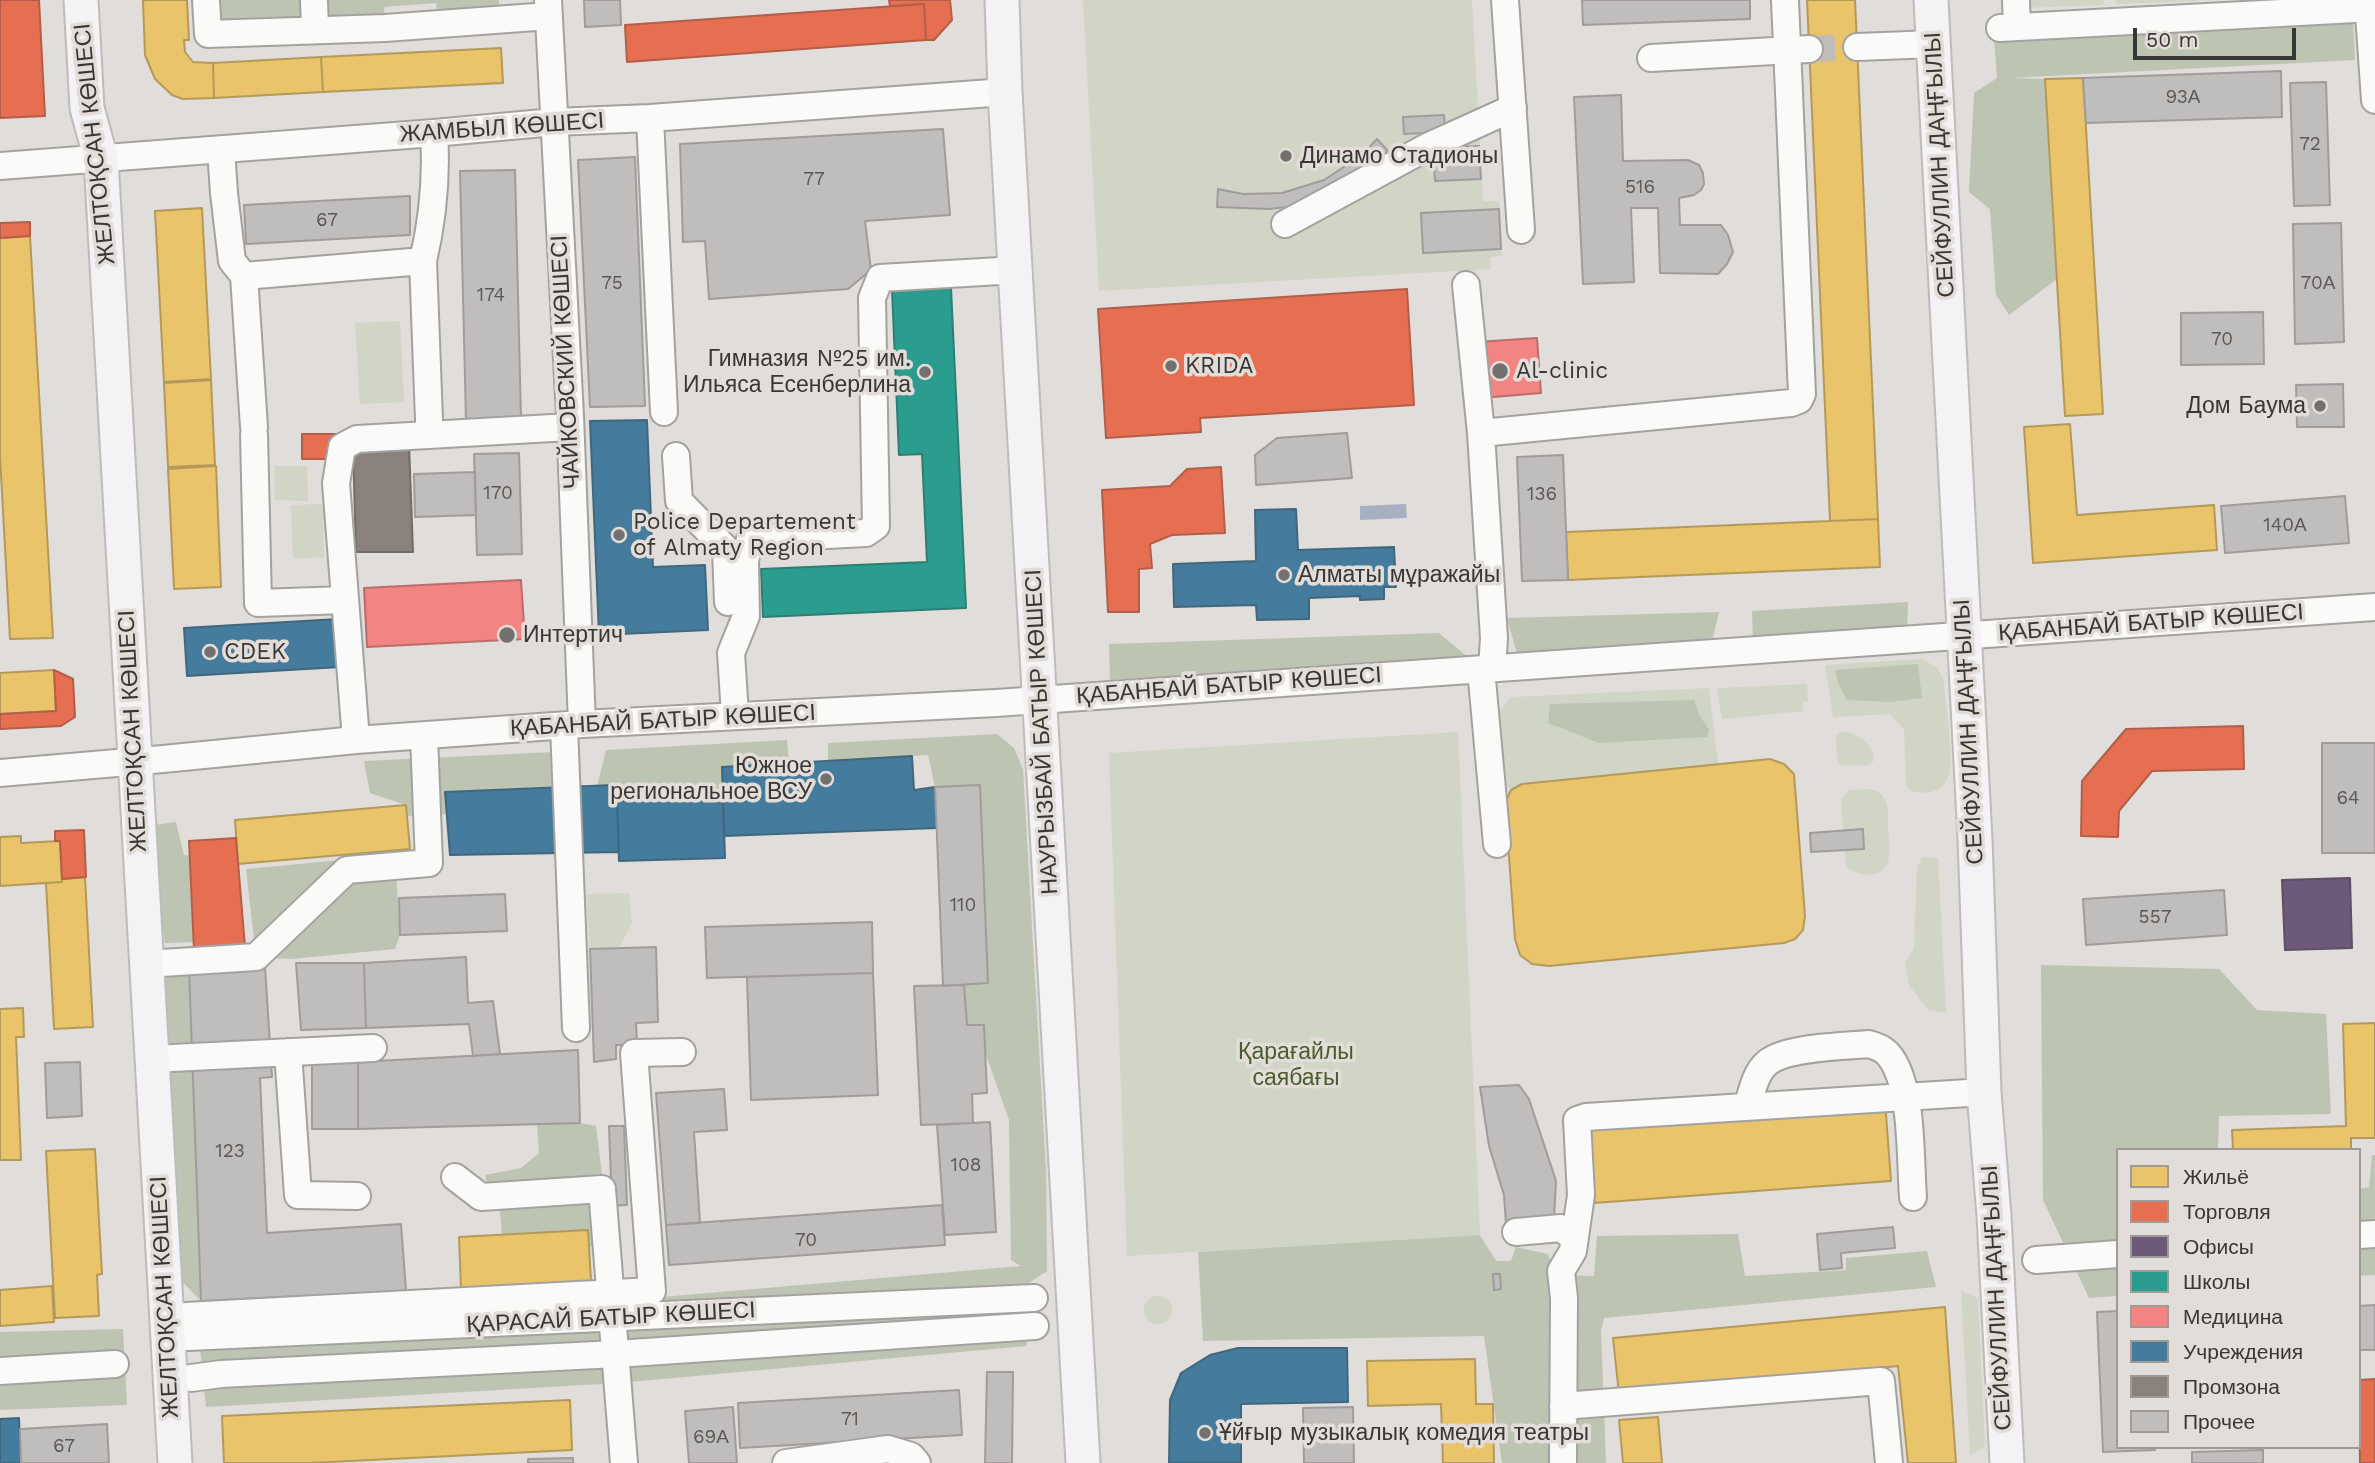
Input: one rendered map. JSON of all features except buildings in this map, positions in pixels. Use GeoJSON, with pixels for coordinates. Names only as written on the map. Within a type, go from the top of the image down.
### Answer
{"type":"FeatureCollection","features":[{"type":"Feature","properties":{"kind":"main road","name":"ЖЕЛТОҚСАН КӨШЕСІ"},"geometry":{"type":"LineString","coordinates":[[81,0],[88,108],[101,159],[175,1463]]}},
{"type":"Feature","properties":{"kind":"main road","name":"НАУРЫЗБАЙ БАТЫР КӨШЕСІ"},"geometry":{"type":"LineString","coordinates":[[1002,0],[1083,1463]]}},
{"type":"Feature","properties":{"kind":"main road","name":"СЕЙФУЛЛИН ДАҢҒЫЛЫ"},"geometry":{"type":"LineString","coordinates":[[1931,0],[1975,839],[1984,1092],[1994,1216],[2007,1463]]}},
{"type":"Feature","properties":{"kind":"street"},"geometry":{"type":"LineString","coordinates":[[206,0],[208,34],[385,28],[548,8]]}},
{"type":"Feature","properties":{"kind":"street"},"geometry":{"type":"LineString","coordinates":[[314,0],[315,30]]}},
{"type":"Feature","properties":{"kind":"street"},"geometry":{"type":"LineString","coordinates":[[1505,0],[1521,230]]}},
{"type":"Feature","properties":{"kind":"street"},"geometry":{"type":"LineString","coordinates":[[1481,433],[1791,403],[1799,400],[1802,394],[1798,49],[1785,0]]}},
{"type":"Feature","properties":{"kind":"street"},"geometry":{"type":"LineString","coordinates":[[2016,0],[2008,28],[2110,11],[2371,5],[2375,100]]}},
{"type":"Feature","properties":{"kind":"street","name":"ЧАЙКОВСКИЙ КӨШЕСІ"},"geometry":{"type":"LineString","coordinates":[[548,8],[575,419],[573,725],[576,1028]]}},
{"type":"Feature","properties":{"kind":"street"},"geometry":{"type":"LineString","coordinates":[[1857,47],[1934,44]]}},
{"type":"Feature","properties":{"kind":"street"},"geometry":{"type":"LineString","coordinates":[[1651,58],[1798,49]]}},
{"type":"Feature","properties":{"kind":"street","name":"ЖАМБЫЛ КӨШЕСІ"},"geometry":{"type":"LineString","coordinates":[[0,166],[434,134],[554,122],[650,118],[1005,92]]}},
{"type":"Feature","properties":{"kind":"street"},"geometry":{"type":"LineString","coordinates":[[1285,224],[1429,146],[1513,108]]}},
{"type":"Feature","properties":{"kind":"street"},"geometry":{"type":"LineString","coordinates":[[650,118],[664,412]]}},
{"type":"Feature","properties":{"kind":"street"},"geometry":{"type":"LineString","coordinates":[[429,420],[423,261],[432,221],[436,160],[434,134]]}},
{"type":"Feature","properties":{"kind":"street"},"geometry":{"type":"LineString","coordinates":[[221,150],[223,193],[232,261],[244,276],[254,431],[258,603],[345,600]]}},
{"type":"Feature","properties":{"kind":"street"},"geometry":{"type":"LineString","coordinates":[[244,276],[423,261]]}},
{"type":"Feature","properties":{"kind":"street"},"geometry":{"type":"LineString","coordinates":[[731,653],[746,616],[745,561],[750,539],[866,533],[876,526],[872,298],[880,278],[1017,270]]}},
{"type":"Feature","properties":{"kind":"street"},"geometry":{"type":"LineString","coordinates":[[1466,285],[1481,433],[1494,638],[1486,669],[1497,844]]}},
{"type":"Feature","properties":{"kind":"street"},"geometry":{"type":"LineString","coordinates":[[356,740],[336,483],[342,447],[357,439],[575,419]]}},
{"type":"Feature","properties":{"kind":"street"},"geometry":{"type":"LineString","coordinates":[[676,456],[679,501],[726,549],[734,715]]}},
{"type":"Feature","properties":{"kind":"street","name":"ҚАБАНБАЙ БАТЫР КӨШЕСІ"},"geometry":{"type":"LineString","coordinates":[[0,772],[356,740],[734,715],[996,703],[2375,607]]}},
{"type":"Feature","properties":{"kind":"street"},"geometry":{"type":"LineString","coordinates":[[146,964],[256,957],[347,870],[429,863],[424,736]]}},
{"type":"Feature","properties":{"kind":"street"},"geometry":{"type":"LineString","coordinates":[[1747,1107],[1755,1080],[1765,1064],[1772,1059],[1789,1052],[1869,1044],[1881,1048],[1892,1059],[1906,1096],[1913,1197]]}},
{"type":"Feature","properties":{"kind":"street"},"geometry":{"type":"LineString","coordinates":[[152,1059],[373,1048]]}},
{"type":"Feature","properties":{"kind":"street"},"geometry":{"type":"LineString","coordinates":[[288,1052],[298,1195],[357,1196]]}},
{"type":"Feature","properties":{"kind":"street"},"geometry":{"type":"LineString","coordinates":[[612,1306],[652,1291],[634,1053],[682,1052]]}},
{"type":"Feature","properties":{"kind":"street"},"geometry":{"type":"LineString","coordinates":[[1563,1463],[1564,1298],[1561,1271],[1573,1251],[1581,1195],[1576,1125],[1581,1117],[1984,1092]]}},
{"type":"Feature","properties":{"kind":"street"},"geometry":{"type":"LineString","coordinates":[[455,1177],[481,1197],[602,1189],[624,1463]]}},
{"type":"Feature","properties":{"kind":"street"},"geometry":{"type":"LineString","coordinates":[[1516,1232],[1561,1228],[1574,1238]]}},
{"type":"Feature","properties":{"kind":"street"},"geometry":{"type":"LineString","coordinates":[[2036,1260],[2116,1254]]}},
{"type":"Feature","properties":{"kind":"street","name":"ҚАРАСАЙ БАТЫР КӨШЕСІ"},"geometry":{"type":"LineString","coordinates":[[187,1327],[612,1306],[1034,1298]]}},
{"type":"Feature","properties":{"kind":"street","name":"ҚАРАСАЙ БАТЫР КӨШЕСІ"},"geometry":{"type":"LineString","coordinates":[[191,1378],[221,1374],[616,1354],[1035,1326]]}},
{"type":"Feature","properties":{"kind":"street"},"geometry":{"type":"LineString","coordinates":[[0,1371],[115,1364]]}},
{"type":"Feature","properties":{"kind":"street"},"geometry":{"type":"LineString","coordinates":[[1563,1406],[1881,1381],[1889,1463]]}},
{"type":"Feature","properties":{"kind":"street"},"geometry":{"type":"LineString","coordinates":[[786,1463],[888,1449],[911,1456],[917,1463]]}},
{"type":"Feature","properties":{"kind":"green space"},"geometry":{"type":"Polygon","coordinates":[[[219,0],[305,0],[307,23],[220,22],[219,0]]]}},
{"type":"Feature","properties":{"kind":"green space"},"geometry":{"type":"Polygon","coordinates":[[[318,0],[499,0],[499,18],[438,20],[436,3],[384,7],[385,24],[318,25],[318,0]]]}},
{"type":"Feature","properties":{"kind":"green space","name":"Динамо Стадионы"},"geometry":{"type":"Polygon","coordinates":[[[1083,0],[1472,0],[1483,201],[1499,201],[1502,256],[1490,257],[1491,269],[1099,291],[1083,0]]]}},
{"type":"Feature","properties":{"kind":"green space"},"geometry":{"type":"Polygon","coordinates":[[[2023,0],[2103,0],[2104,5],[2023,8],[2023,0]]]}},
{"type":"Feature","properties":{"kind":"green space"},"geometry":{"type":"Polygon","coordinates":[[[2116,0],[2197,0],[2197,1],[2116,4],[2116,0]]]}},
{"type":"Feature","properties":{"kind":"green space"},"geometry":{"type":"Polygon","coordinates":[[[2353,19],[2355,60],[2010,78],[2045,79],[2057,279],[2009,315],[1996,295],[1990,209],[1969,192],[1974,93],[1997,78],[1994,38],[2353,19]]]}},
{"type":"Feature","properties":{"kind":"green space"},"geometry":{"type":"Polygon","coordinates":[[[400,321],[404,402],[360,404],[355,323],[400,321]]]}},
{"type":"Feature","properties":{"kind":"green space"},"geometry":{"type":"Polygon","coordinates":[[[274,466],[307,466],[308,501],[275,500],[274,466]]]}},
{"type":"Feature","properties":{"kind":"green space"},"geometry":{"type":"Polygon","coordinates":[[[323,504],[324,557],[293,559],[291,505],[323,504]]]}},
{"type":"Feature","properties":{"kind":"green space"},"geometry":{"type":"Polygon","coordinates":[[[1908,602],[1907,633],[1753,644],[1752,611],[1908,602]]]}},
{"type":"Feature","properties":{"kind":"green space"},"geometry":{"type":"Polygon","coordinates":[[[1719,612],[1711,646],[1518,657],[1507,618],[1719,612]]]}},
{"type":"Feature","properties":{"kind":"green space"},"geometry":{"type":"Polygon","coordinates":[[[1439,633],[1470,659],[1110,680],[1109,644],[1439,633]]]}},
{"type":"Feature","properties":{"kind":"green space"},"geometry":{"type":"Polygon","coordinates":[[[1923,659],[1937,668],[1943,678],[1950,757],[1946,781],[1938,789],[1927,793],[1909,790],[1906,784],[1904,729],[1890,714],[1833,717],[1825,665],[1923,659]]]}},
{"type":"Feature","properties":{"kind":"green space"},"geometry":{"type":"Polygon","coordinates":[[[1918,664],[1922,698],[1890,702],[1847,700],[1835,670],[1918,664]]]}},
{"type":"Feature","properties":{"kind":"green space"},"geometry":{"type":"Polygon","coordinates":[[[1807,684],[1808,701],[1803,701],[1803,711],[1722,719],[1717,688],[1807,684]]]}},
{"type":"Feature","properties":{"kind":"green space"},"geometry":{"type":"Polygon","coordinates":[[[1709,688],[1718,764],[1522,784],[1511,790],[1503,782],[1497,714],[1511,697],[1709,688]]]}},
{"type":"Feature","properties":{"kind":"green space"},"geometry":{"type":"Polygon","coordinates":[[[1694,700],[1709,730],[1707,737],[1599,743],[1548,723],[1550,704],[1694,700]]]}},
{"type":"Feature","properties":{"kind":"green space","name":"Қарағайлы саябағы"},"geometry":{"type":"Polygon","coordinates":[[[1458,732],[1480,1235],[1127,1256],[1109,753],[1458,732]]]}},
{"type":"Feature","properties":{"kind":"green space"},"geometry":{"type":"Polygon","coordinates":[[[1840,732],[1864,740],[1872,750],[1873,762],[1868,765],[1842,766],[1837,760],[1836,735],[1840,732]]]}},
{"type":"Feature","properties":{"kind":"green space"},"geometry":{"type":"Polygon","coordinates":[[[997,734],[1014,748],[1023,769],[1046,1171],[1047,1271],[1023,1287],[1027,1346],[618,1383],[206,1407],[198,1330],[615,1301],[1021,1266],[1011,1260],[1009,1120],[985,1052],[984,1025],[967,1025],[964,985],[988,982],[980,785],[935,787],[928,755],[828,761],[828,743],[997,734]]]}},
{"type":"Feature","properties":{"kind":"green space"},"geometry":{"type":"Polygon","coordinates":[[[787,740],[789,764],[722,768],[723,799],[617,801],[597,786],[606,750],[787,740]]]}},
{"type":"Feature","properties":{"kind":"green space"},"geometry":{"type":"Polygon","coordinates":[[[553,752],[555,788],[445,792],[446,814],[407,816],[406,805],[370,793],[364,761],[553,752]]]}},
{"type":"Feature","properties":{"kind":"green space"},"geometry":{"type":"Polygon","coordinates":[[[1866,789],[1881,794],[1888,814],[1888,862],[1880,872],[1873,874],[1856,873],[1847,867],[1844,850],[1864,849],[1863,829],[1843,830],[1841,801],[1849,790],[1866,789]]]}},
{"type":"Feature","properties":{"kind":"green space"},"geometry":{"type":"Polygon","coordinates":[[[176,822],[184,855],[190,856],[194,942],[165,943],[148,826],[176,822]]]}},
{"type":"Feature","properties":{"kind":"green space"},"geometry":{"type":"Polygon","coordinates":[[[395,855],[400,935],[395,949],[291,959],[256,957],[246,869],[395,855]]]}},
{"type":"Feature","properties":{"kind":"green space"},"geometry":{"type":"Polygon","coordinates":[[[1922,857],[1938,858],[1946,1013],[1928,1010],[1909,985],[1905,963],[1914,948],[1917,867],[1922,857]]]}},
{"type":"Feature","properties":{"kind":"green space"},"geometry":{"type":"Polygon","coordinates":[[[629,893],[632,923],[619,948],[590,949],[586,894],[629,893]]]}},
{"type":"Feature","properties":{"kind":"green space"},"geometry":{"type":"Polygon","coordinates":[[[2041,965],[2219,969],[2257,1010],[2326,1014],[2331,1114],[2219,1116],[2218,1148],[2116,1148],[2116,1296],[2089,1298],[2043,1200],[2041,965]]]}},
{"type":"Feature","properties":{"kind":"green space"},"geometry":{"type":"Polygon","coordinates":[[[189,969],[192,1050],[164,1052],[163,970],[189,969]]]}},
{"type":"Feature","properties":{"kind":"green space"},"geometry":{"type":"Polygon","coordinates":[[[193,1066],[201,1301],[178,1277],[166,1067],[193,1066]]]}},
{"type":"Feature","properties":{"kind":"green space"},"geometry":{"type":"Polygon","coordinates":[[[580,1123],[596,1126],[603,1183],[489,1190],[485,1175],[521,1168],[539,1153],[537,1124],[580,1123]]]}},
{"type":"Feature","properties":{"kind":"green space"},"geometry":{"type":"Polygon","coordinates":[[[2372,1155],[2375,1155],[2375,1275],[2361,1276],[2361,1189],[2369,1187],[2372,1155]]]}},
{"type":"Feature","properties":{"kind":"green space"},"geometry":{"type":"Polygon","coordinates":[[[597,1194],[602,1244],[589,1247],[502,1235],[499,1201],[597,1194]]]}},
{"type":"Feature","properties":{"kind":"green space"},"geometry":{"type":"Polygon","coordinates":[[[1738,1234],[1745,1276],[1846,1270],[1846,1258],[1927,1251],[1936,1287],[1604,1318],[1601,1331],[1606,1463],[1502,1463],[1484,1336],[1203,1341],[1198,1252],[1480,1235],[1496,1261],[1511,1261],[1516,1247],[1548,1254],[1555,1275],[1594,1276],[1597,1236],[1738,1234]]]}},
{"type":"Feature","properties":{"kind":"green space"},"geometry":{"type":"Polygon","coordinates":[[[1961,1291],[1978,1298],[1985,1447],[1970,1455],[1961,1291]]]}},
{"type":"Feature","properties":{"kind":"green space"},"geometry":{"type":"Polygon","coordinates":[[[1158,1296],[1168,1300],[1172,1310],[1168,1320],[1158,1324],[1148,1320],[1144,1310],[1148,1300],[1158,1296]]]}},
{"type":"Feature","properties":{"kind":"green space"},"geometry":{"type":"Polygon","coordinates":[[[123,1329],[127,1405],[0,1410],[0,1332],[123,1329]]]}},
{"type":"Feature","properties":{"kind":"water"},"geometry":{"type":"Polygon","coordinates":[[[1406,504],[1407,518],[1360,520],[1360,506],[1406,504]]]}},
{"type":"Feature","properties":{"kind":"tunnel"},"geometry":{"type":"LineString","coordinates":[[1809,49],[1857,47]]}},
{"type":"Feature","properties":{"kind":"place","name":"Динамо Стадионы"},"geometry":{"type":"Point","coordinates":[1286,156]}},
{"type":"Feature","properties":{"kind":"place","name":"KRIDA"},"geometry":{"type":"Point","coordinates":[1171,366]}},
{"type":"Feature","properties":{"kind":"place","name":"Al-clinic"},"geometry":{"type":"Point","coordinates":[1500,371]}},
{"type":"Feature","properties":{"kind":"place","name":"Гимназия №25 им. Ильяса Есенберлина"},"geometry":{"type":"Point","coordinates":[925,372]}},
{"type":"Feature","properties":{"kind":"place","name":"Дом Баума"},"geometry":{"type":"Point","coordinates":[2320,406]}},
{"type":"Feature","properties":{"kind":"place","name":"Police Departement of Almaty Region"},"geometry":{"type":"Point","coordinates":[619,535]}},
{"type":"Feature","properties":{"kind":"place","name":"Алматы мұражайы"},"geometry":{"type":"Point","coordinates":[1284,575]}},
{"type":"Feature","properties":{"kind":"place","name":"Интертич"},"geometry":{"type":"Point","coordinates":[507,635]}},
{"type":"Feature","properties":{"kind":"place","name":"CDEK"},"geometry":{"type":"Point","coordinates":[210,652]}},
{"type":"Feature","properties":{"kind":"place","name":"Южное региональное ВСУ"},"geometry":{"type":"Point","coordinates":[826,779]}},
{"type":"Feature","properties":{"kind":"place","name":"Ұйғыр музыкалық комедия театры"},"geometry":{"type":"Point","coordinates":[1205,1433]}}]}
